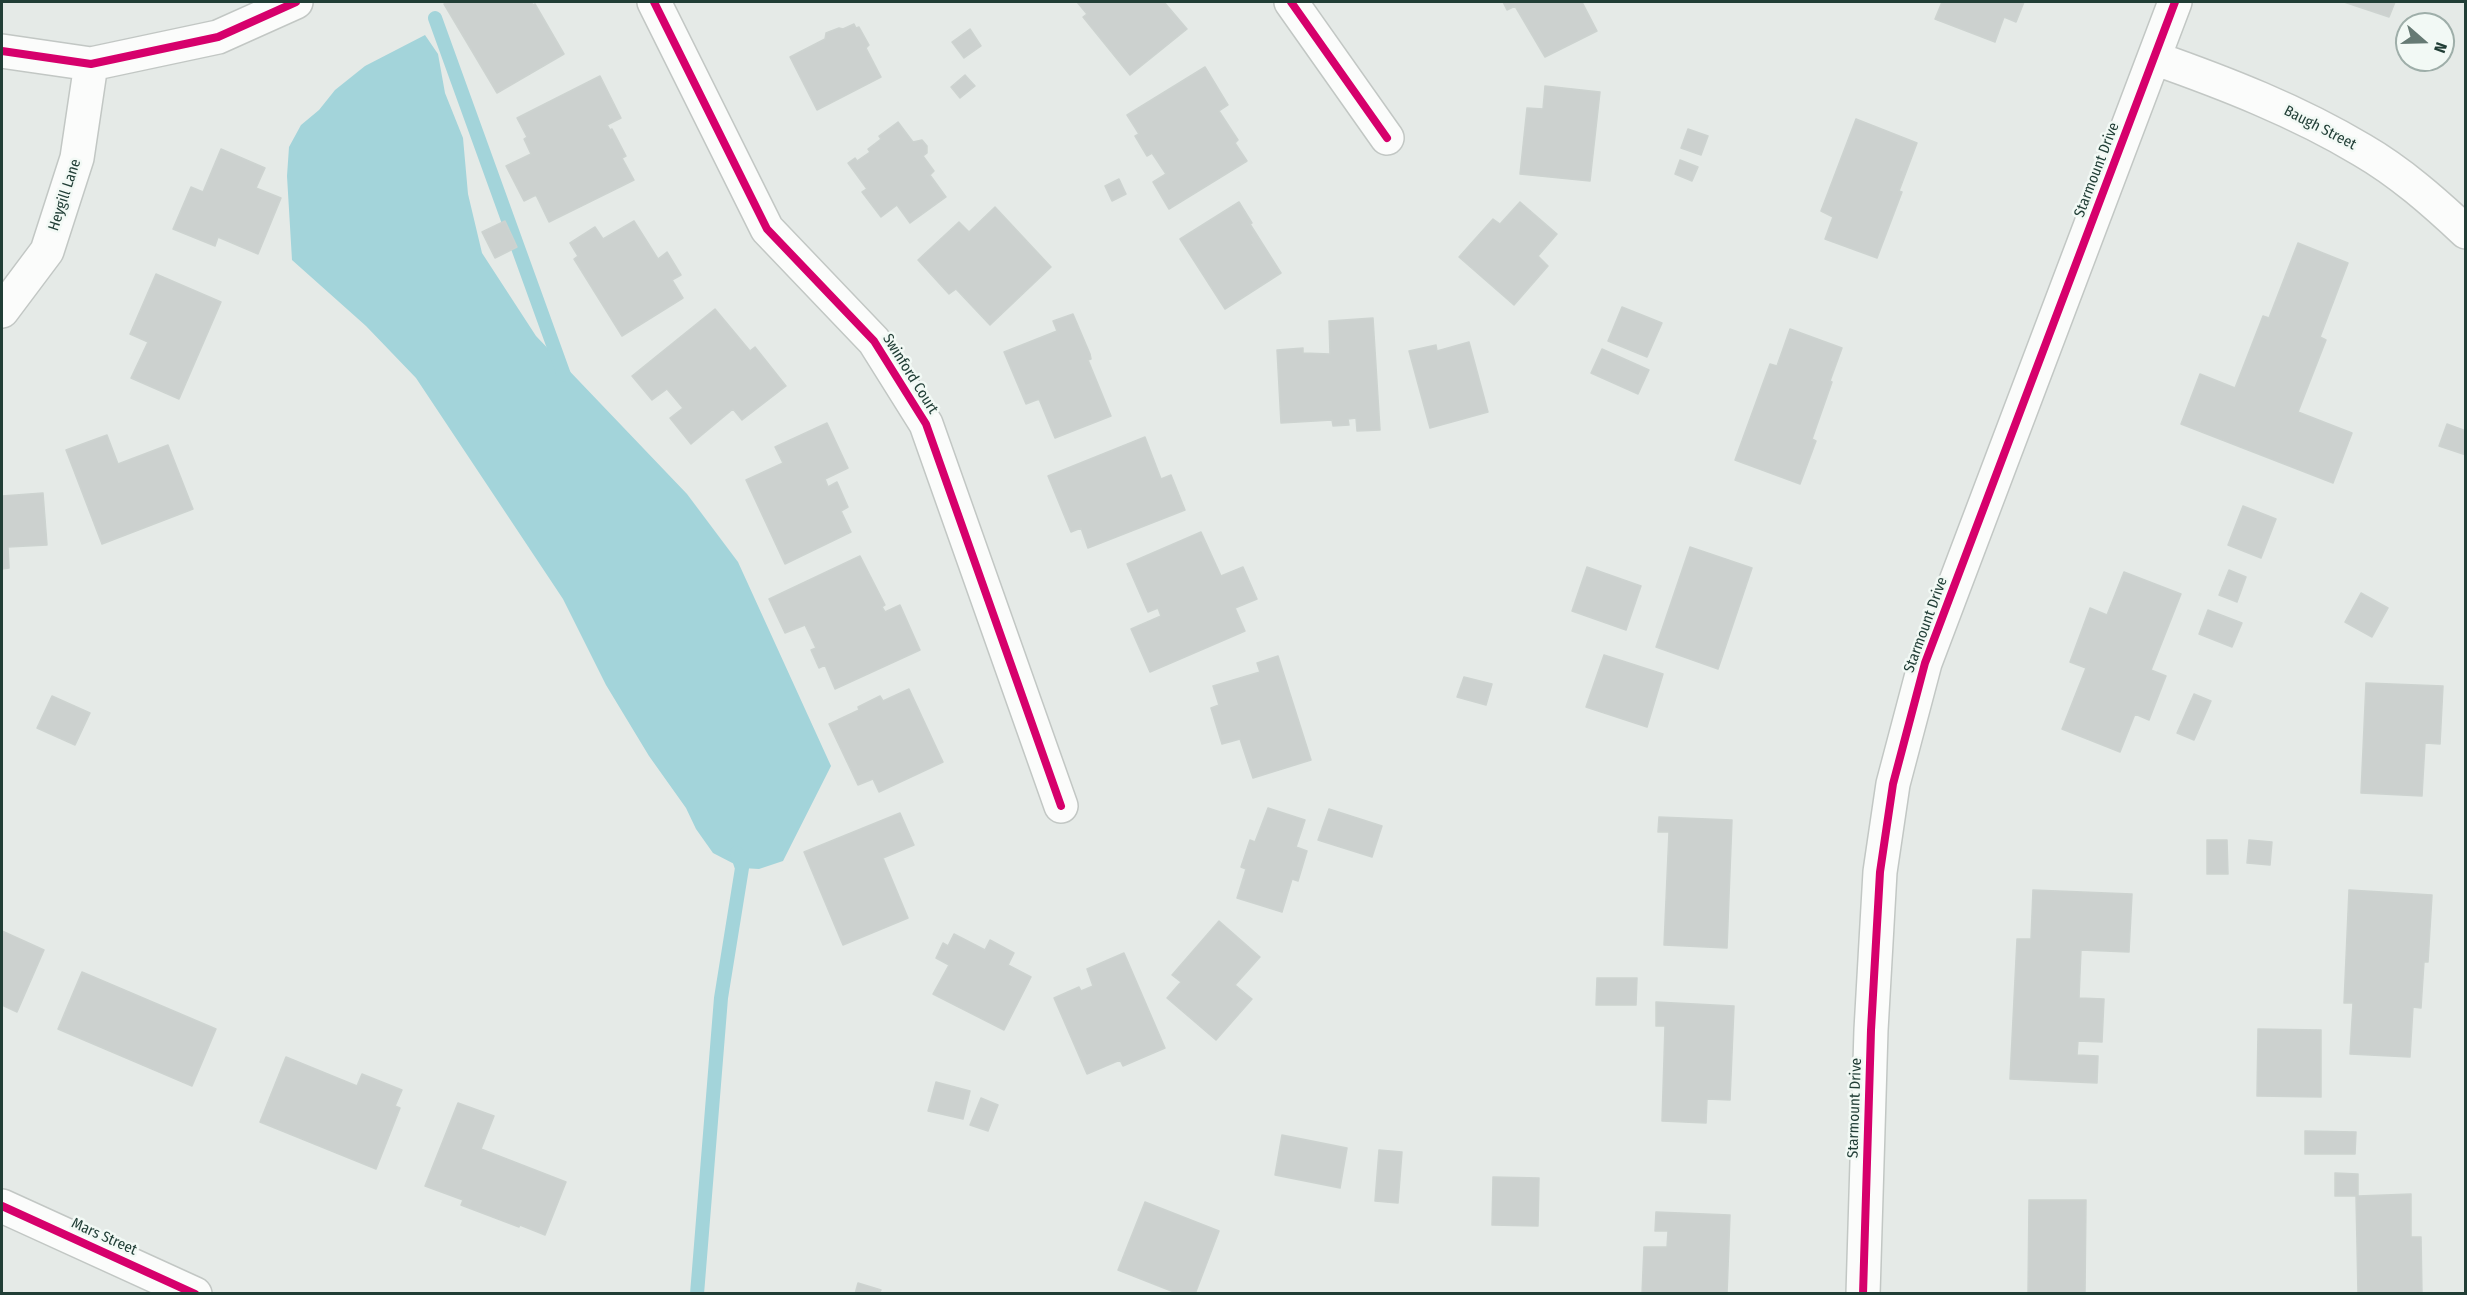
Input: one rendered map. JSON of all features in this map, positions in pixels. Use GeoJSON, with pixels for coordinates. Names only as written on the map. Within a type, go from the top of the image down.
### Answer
{"type":"FeatureCollection","features":[{"type":"Feature","properties":{"kind":"street"},"geometry":{"type":"LineString","coordinates":[[2,51],[91,64],[218,37],[296,2]]}},
{"type":"Feature","properties":{"kind":"street","name":"Swinford Court"},"geometry":{"type":"LineString","coordinates":[[654,2],[767,229],[874,341],[926,424],[1060,806]]}},
{"type":"Feature","properties":{"kind":"street"},"geometry":{"type":"LineString","coordinates":[[1291,2],[1387,138]]}},
{"type":"Feature","properties":{"kind":"street","name":"Starmount Drive"},"geometry":{"type":"LineString","coordinates":[[1863,1293],[1871,1030],[1880,883],[1893,784],[1925,663],[2175,2]]}},
{"type":"Feature","properties":{"kind":"street","name":"Baugh Street"},"geometry":{"type":"LineString","coordinates":[[2154,58],[2288,110],[2363,151],[2429,197],[2466,232]]}},
{"type":"Feature","properties":{"kind":"street","name":"Heygill Lane"},"geometry":{"type":"LineString","coordinates":[[2,310],[47,251],[78,158],[91,64]]}},
{"type":"Feature","properties":{"kind":"street","name":"Mars Street"},"geometry":{"type":"LineString","coordinates":[[2,1206],[195,1293]]}},
{"type":"Feature","properties":{"kind":"water"},"geometry":{"type":"Polygon","coordinates":[[[425,35],[438,54],[445,93],[463,138],[468,194],[482,253],[536,336],[687,494],[738,562],[831,766],[783,861],[759,869],[742,868],[713,853],[696,829],[686,808],[649,756],[606,685],[563,599],[416,378],[366,326],[292,260],[287,176],[289,147],[301,125],[319,110],[335,90],[365,66],[425,35]]]}},
{"type":"Feature","properties":{"kind":"building"},"geometry":{"type":"Polygon","coordinates":[[[448,2],[531,2],[535,4],[564,54],[497,93],[444,4],[448,2]]]}},
{"type":"Feature","properties":{"kind":"building"},"geometry":{"type":"Polygon","coordinates":[[[1077,2],[1164,2],[1187,29],[1130,75],[1083,17],[1087,14],[1077,2]]]}},
{"type":"Feature","properties":{"kind":"building"},"geometry":{"type":"Polygon","coordinates":[[[1503,2],[1582,2],[1597,31],[1545,57],[1515,6],[1507,10],[1503,2]]]}},
{"type":"Feature","properties":{"kind":"building"},"geometry":{"type":"Polygon","coordinates":[[[1942,2],[2024,2],[2016,22],[2004,17],[1995,42],[1935,19],[1942,2]]]}},
{"type":"Feature","properties":{"kind":"building"},"geometry":{"type":"Polygon","coordinates":[[[2344,2],[2395,2],[2389,17],[2344,2]]]}},
{"type":"Feature","properties":{"kind":"building"},"geometry":{"type":"Polygon","coordinates":[[[854,24],[856,28],[859,27],[869,45],[866,48],[881,77],[817,110],[790,57],[825,39],[826,33],[854,24]]]}},
{"type":"Feature","properties":{"kind":"building"},"geometry":{"type":"Polygon","coordinates":[[[970,29],[981,46],[964,58],[952,42],[970,29]]]}},
{"type":"Feature","properties":{"kind":"building"},"geometry":{"type":"Polygon","coordinates":[[[1205,67],[1228,105],[1219,111],[1238,140],[1235,143],[1247,161],[1169,209],[1153,182],[1166,174],[1152,153],[1147,156],[1135,136],[1139,134],[1127,115],[1205,67]]]}},
{"type":"Feature","properties":{"kind":"building"},"geometry":{"type":"Polygon","coordinates":[[[965,75],[975,86],[960,98],[951,87],[965,75]]]}},
{"type":"Feature","properties":{"kind":"building"},"geometry":{"type":"Polygon","coordinates":[[[600,76],[621,118],[607,125],[610,130],[612,129],[626,156],[622,158],[634,180],[549,222],[536,195],[524,201],[506,166],[531,154],[524,139],[527,137],[517,118],[600,76]]]}},
{"type":"Feature","properties":{"kind":"building"},"geometry":{"type":"Polygon","coordinates":[[[1545,86],[1600,92],[1590,181],[1520,174],[1527,108],[1543,109],[1545,86]]]}},
{"type":"Feature","properties":{"kind":"building"},"geometry":{"type":"Polygon","coordinates":[[[1856,119],[1917,143],[1899,191],[1902,192],[1877,258],[1825,239],[1833,217],[1821,211],[1856,119]]]}},
{"type":"Feature","properties":{"kind":"building"},"geometry":{"type":"Polygon","coordinates":[[[898,122],[913,142],[922,140],[927,146],[927,153],[923,156],[934,171],[930,175],[946,197],[910,223],[897,205],[881,217],[862,192],[867,189],[848,163],[855,158],[857,161],[870,152],[868,149],[881,139],[879,136],[898,122]]]}},
{"type":"Feature","properties":{"kind":"building"},"geometry":{"type":"Polygon","coordinates":[[[1688,129],[1708,136],[1701,155],[1681,148],[1688,129]]]}},
{"type":"Feature","properties":{"kind":"building"},"geometry":{"type":"Polygon","coordinates":[[[221,149],[265,168],[256,188],[281,198],[258,254],[218,237],[215,246],[173,229],[191,187],[203,192],[221,149]]]}},
{"type":"Feature","properties":{"kind":"building"},"geometry":{"type":"Polygon","coordinates":[[[1680,160],[1698,167],[1692,181],[1675,174],[1680,160]]]}},
{"type":"Feature","properties":{"kind":"building"},"geometry":{"type":"Polygon","coordinates":[[[1119,179],[1126,194],[1112,201],[1105,186],[1119,179]]]}},
{"type":"Feature","properties":{"kind":"building"},"geometry":{"type":"Polygon","coordinates":[[[1239,202],[1281,273],[1225,309],[1180,239],[1239,202]]]}},
{"type":"Feature","properties":{"kind":"building"},"geometry":{"type":"Polygon","coordinates":[[[1520,202],[1557,234],[1538,256],[1548,266],[1514,305],[1459,257],[1493,219],[1500,224],[1520,202]]]}},
{"type":"Feature","properties":{"kind":"building"},"geometry":{"type":"Polygon","coordinates":[[[995,207],[1051,267],[990,325],[956,289],[949,294],[918,260],[959,222],[969,232],[995,207]]]}},
{"type":"Feature","properties":{"kind":"building"},"geometry":{"type":"Polygon","coordinates":[[[505,221],[517,247],[495,258],[482,232],[505,221]]]}},
{"type":"Feature","properties":{"kind":"building"},"geometry":{"type":"Polygon","coordinates":[[[634,221],[658,259],[667,252],[681,275],[672,280],[683,298],[622,336],[574,259],[578,256],[570,243],[595,227],[603,239],[634,221]]]}},
{"type":"Feature","properties":{"kind":"building"},"geometry":{"type":"Polygon","coordinates":[[[2298,243],[2348,263],[2320,337],[2326,340],[2298,412],[2352,433],[2333,483],[2181,424],[2200,374],[2235,388],[2263,316],[2269,318],[2298,243]]]}},
{"type":"Feature","properties":{"kind":"building"},"geometry":{"type":"Polygon","coordinates":[[[156,274],[221,302],[179,399],[131,378],[148,342],[130,334],[156,274]]]}},
{"type":"Feature","properties":{"kind":"building"},"geometry":{"type":"Polygon","coordinates":[[[1622,307],[1662,323],[1647,357],[1608,341],[1622,307]]]}},
{"type":"Feature","properties":{"kind":"building"},"geometry":{"type":"Polygon","coordinates":[[[715,309],[750,351],[755,347],[786,386],[742,420],[733,409],[691,444],[670,418],[683,408],[667,389],[652,400],[632,376],[715,309]]]}},
{"type":"Feature","properties":{"kind":"building"},"geometry":{"type":"Polygon","coordinates":[[[1073,314],[1090,354],[1091,359],[1088,360],[1111,416],[1055,438],[1039,399],[1026,404],[1004,352],[1057,331],[1053,321],[1073,314]]]}},
{"type":"Feature","properties":{"kind":"building"},"geometry":{"type":"Polygon","coordinates":[[[1373,318],[1380,430],[1357,431],[1356,418],[1348,419],[1349,425],[1333,426],[1332,420],[1281,423],[1277,350],[1303,348],[1303,353],[1330,354],[1329,321],[1373,318]]]}},
{"type":"Feature","properties":{"kind":"building"},"geometry":{"type":"Polygon","coordinates":[[[1790,329],[1842,348],[1812,439],[1816,441],[1800,484],[1735,460],[1770,364],[1777,366],[1790,329]]]}},
{"type":"Feature","properties":{"kind":"building"},"geometry":{"type":"Polygon","coordinates":[[[1469,342],[1488,412],[1430,428],[1409,351],[1436,345],[1437,351],[1469,342]]]}},
{"type":"Feature","properties":{"kind":"building"},"geometry":{"type":"Polygon","coordinates":[[[1602,349],[1649,370],[1638,394],[1591,373],[1602,349]]]}},
{"type":"Feature","properties":{"kind":"building"},"geometry":{"type":"Polygon","coordinates":[[[827,423],[848,468],[825,479],[828,487],[837,482],[848,507],[841,511],[851,532],[785,564],[746,480],[783,463],[775,447],[827,423]]]}},
{"type":"Feature","properties":{"kind":"building"},"geometry":{"type":"Polygon","coordinates":[[[2447,424],[2466,431],[2466,455],[2439,446],[2447,424]]]}},
{"type":"Feature","properties":{"kind":"building"},"geometry":{"type":"Polygon","coordinates":[[[107,435],[118,464],[168,445],[193,509],[102,544],[66,450],[107,435]]]}},
{"type":"Feature","properties":{"kind":"building"},"geometry":{"type":"Polygon","coordinates":[[[1145,437],[1161,479],[1171,475],[1185,510],[1088,548],[1081,528],[1071,532],[1048,476],[1145,437]]]}},
{"type":"Feature","properties":{"kind":"building"},"geometry":{"type":"Polygon","coordinates":[[[43,493],[47,545],[8,547],[9,568],[2,569],[2,496],[43,493]]]}},
{"type":"Feature","properties":{"kind":"building"},"geometry":{"type":"Polygon","coordinates":[[[2243,506],[2276,519],[2261,558],[2228,545],[2243,506]]]}},
{"type":"Feature","properties":{"kind":"building"},"geometry":{"type":"Polygon","coordinates":[[[1201,532],[1221,576],[1243,567],[1257,599],[1235,608],[1245,631],[1150,672],[1131,629],[1161,616],[1158,608],[1148,612],[1127,564],[1201,532]]]}},
{"type":"Feature","properties":{"kind":"building"},"geometry":{"type":"Polygon","coordinates":[[[1690,547],[1752,568],[1718,669],[1656,647],[1690,547]]]}},
{"type":"Feature","properties":{"kind":"building"},"geometry":{"type":"Polygon","coordinates":[[[860,556],[885,605],[882,607],[885,612],[900,605],[920,650],[835,689],[825,665],[819,668],[811,650],[816,648],[805,625],[785,633],[769,599],[860,556]]]}},
{"type":"Feature","properties":{"kind":"building"},"geometry":{"type":"Polygon","coordinates":[[[1587,567],[1641,586],[1626,630],[1572,611],[1587,567]]]}},
{"type":"Feature","properties":{"kind":"building"},"geometry":{"type":"Polygon","coordinates":[[[2229,570],[2246,577],[2237,602],[2219,595],[2229,570]]]}},
{"type":"Feature","properties":{"kind":"building"},"geometry":{"type":"Polygon","coordinates":[[[2124,572],[2181,594],[2151,670],[2166,676],[2149,720],[2135,714],[2120,752],[2062,729],[2086,668],[2070,662],[2090,608],[2107,615],[2124,572]]]}},
{"type":"Feature","properties":{"kind":"building"},"geometry":{"type":"Polygon","coordinates":[[[2361,593],[2388,608],[2372,637],[2345,622],[2361,593]]]}},
{"type":"Feature","properties":{"kind":"building"},"geometry":{"type":"Polygon","coordinates":[[[2208,610],[2242,623],[2232,647],[2199,634],[2208,610]]]}},
{"type":"Feature","properties":{"kind":"building"},"geometry":{"type":"Polygon","coordinates":[[[1604,655],[1663,674],[1647,727],[1586,707],[1604,655]]]}},
{"type":"Feature","properties":{"kind":"building"},"geometry":{"type":"Polygon","coordinates":[[[1278,656],[1311,760],[1253,778],[1240,739],[1222,744],[1211,708],[1219,705],[1213,686],[1260,672],[1257,663],[1278,656]]]}},
{"type":"Feature","properties":{"kind":"building"},"geometry":{"type":"Polygon","coordinates":[[[1464,677],[1492,684],[1486,705],[1457,697],[1464,677]]]}},
{"type":"Feature","properties":{"kind":"building"},"geometry":{"type":"Polygon","coordinates":[[[2366,683],[2443,686],[2440,744],[2425,743],[2422,796],[2361,793],[2366,683]]]}},
{"type":"Feature","properties":{"kind":"building"},"geometry":{"type":"Polygon","coordinates":[[[909,689],[943,762],[879,792],[873,779],[858,785],[829,724],[859,710],[858,707],[880,696],[883,701],[909,689]]]}},
{"type":"Feature","properties":{"kind":"building"},"geometry":{"type":"Polygon","coordinates":[[[2194,694],[2211,701],[2194,740],[2177,733],[2194,694]]]}},
{"type":"Feature","properties":{"kind":"building"},"geometry":{"type":"Polygon","coordinates":[[[52,696],[90,713],[75,745],[37,728],[52,696]]]}},
{"type":"Feature","properties":{"kind":"building"},"geometry":{"type":"Polygon","coordinates":[[[1268,808],[1305,820],[1296,847],[1307,851],[1298,881],[1292,879],[1282,912],[1237,898],[1246,869],[1241,867],[1250,840],[1255,842],[1268,808]]]}},
{"type":"Feature","properties":{"kind":"building"},"geometry":{"type":"Polygon","coordinates":[[[1329,809],[1382,826],[1372,857],[1318,840],[1329,809]]]}},
{"type":"Feature","properties":{"kind":"building"},"geometry":{"type":"Polygon","coordinates":[[[900,813],[914,845],[883,858],[908,918],[843,945],[804,852],[900,813]]]}},
{"type":"Feature","properties":{"kind":"building"},"geometry":{"type":"Polygon","coordinates":[[[1659,817],[1732,820],[1727,948],[1664,945],[1669,832],[1658,832],[1659,817]]]}},
{"type":"Feature","properties":{"kind":"building"},"geometry":{"type":"Polygon","coordinates":[[[2207,840],[2227,840],[2228,874],[2207,874],[2207,840]]]}},
{"type":"Feature","properties":{"kind":"building"},"geometry":{"type":"Polygon","coordinates":[[[2249,840],[2272,842],[2270,865],[2247,863],[2249,840]]]}},
{"type":"Feature","properties":{"kind":"building"},"geometry":{"type":"Polygon","coordinates":[[[2033,890],[2132,894],[2129,952],[2081,950],[2079,998],[2104,999],[2102,1042],[2078,1041],[2077,1055],[2098,1056],[2097,1083],[2010,1079],[2017,939],[2031,939],[2033,890]]]}},
{"type":"Feature","properties":{"kind":"building"},"geometry":{"type":"Polygon","coordinates":[[[2349,890],[2432,895],[2428,962],[2424,962],[2421,1008],[2413,1007],[2410,1057],[2350,1054],[2353,1003],[2344,1003],[2349,890]]]}},
{"type":"Feature","properties":{"kind":"building"},"geometry":{"type":"Polygon","coordinates":[[[1219,921],[1260,957],[1235,985],[1252,999],[1216,1040],[1167,998],[1181,982],[1172,975],[1219,921]]]}},
{"type":"Feature","properties":{"kind":"building"},"geometry":{"type":"Polygon","coordinates":[[[2,931],[44,950],[17,1012],[2,1005],[2,931]]]}},
{"type":"Feature","properties":{"kind":"building"},"geometry":{"type":"Polygon","coordinates":[[[954,934],[985,950],[990,940],[1014,953],[1008,965],[1031,977],[1004,1030],[933,994],[949,965],[936,958],[943,943],[948,946],[954,934]]]}},
{"type":"Feature","properties":{"kind":"building"},"geometry":{"type":"Polygon","coordinates":[[[1124,953],[1165,1048],[1123,1066],[1120,1060],[1087,1074],[1054,998],[1079,987],[1081,991],[1093,986],[1087,969],[1124,953]]]}},
{"type":"Feature","properties":{"kind":"building"},"geometry":{"type":"Polygon","coordinates":[[[82,972],[216,1029],[192,1086],[58,1029],[82,972]]]}},
{"type":"Feature","properties":{"kind":"building"},"geometry":{"type":"Polygon","coordinates":[[[1597,978],[1637,978],[1636,1005],[1596,1005],[1597,978]]]}},
{"type":"Feature","properties":{"kind":"building"},"geometry":{"type":"Polygon","coordinates":[[[1656,1002],[1734,1006],[1730,1100],[1707,1099],[1706,1123],[1662,1121],[1665,1026],[1656,1026],[1656,1002]]]}},
{"type":"Feature","properties":{"kind":"building"},"geometry":{"type":"Polygon","coordinates":[[[2258,1029],[2321,1030],[2321,1097],[2257,1096],[2258,1029]]]}},
{"type":"Feature","properties":{"kind":"building"},"geometry":{"type":"Polygon","coordinates":[[[286,1057],[357,1086],[362,1074],[402,1090],[395,1106],[400,1108],[376,1169],[260,1122],[286,1057]]]}},
{"type":"Feature","properties":{"kind":"building"},"geometry":{"type":"Polygon","coordinates":[[[936,1082],[970,1091],[963,1119],[928,1111],[936,1082]]]}},
{"type":"Feature","properties":{"kind":"building"},"geometry":{"type":"Polygon","coordinates":[[[981,1098],[998,1105],[988,1131],[970,1125],[981,1098]]]}},
{"type":"Feature","properties":{"kind":"building"},"geometry":{"type":"Polygon","coordinates":[[[458,1103],[494,1116],[481,1149],[566,1182],[545,1235],[461,1205],[463,1200],[425,1186],[458,1103]]]}},
{"type":"Feature","properties":{"kind":"building"},"geometry":{"type":"Polygon","coordinates":[[[2305,1131],[2356,1132],[2355,1154],[2305,1154],[2305,1131]]]}},
{"type":"Feature","properties":{"kind":"building"},"geometry":{"type":"Polygon","coordinates":[[[1282,1135],[1347,1148],[1340,1188],[1275,1175],[1282,1135]]]}},
{"type":"Feature","properties":{"kind":"building"},"geometry":{"type":"Polygon","coordinates":[[[1379,1150],[1402,1152],[1398,1203],[1375,1201],[1379,1150]]]}},
{"type":"Feature","properties":{"kind":"building"},"geometry":{"type":"Polygon","coordinates":[[[2335,1173],[2358,1174],[2358,1196],[2411,1194],[2411,1237],[2421,1237],[2422,1294],[2358,1294],[2356,1196],[2335,1196],[2335,1173]]]}},
{"type":"Feature","properties":{"kind":"building"},"geometry":{"type":"Polygon","coordinates":[[[1493,1177],[1539,1178],[1538,1226],[1492,1225],[1493,1177]]]}},
{"type":"Feature","properties":{"kind":"building"},"geometry":{"type":"Polygon","coordinates":[[[2029,1200],[2086,1200],[2085,1294],[2028,1294],[2029,1200]]]}},
{"type":"Feature","properties":{"kind":"building"},"geometry":{"type":"Polygon","coordinates":[[[1145,1202],[1219,1231],[1195,1294],[1179,1294],[1118,1270],[1145,1202]]]}},
{"type":"Feature","properties":{"kind":"building"},"geometry":{"type":"Polygon","coordinates":[[[1656,1212],[1730,1215],[1727,1294],[1642,1294],[1644,1247],[1667,1247],[1668,1231],[1655,1231],[1656,1212]]]}},
{"type":"Feature","properties":{"kind":"building"},"geometry":{"type":"Polygon","coordinates":[[[858,1283],[881,1290],[879,1294],[855,1294],[858,1283]]]}},
{"type":"Feature","properties":{"kind":"waterway"},"geometry":{"type":"LineString","coordinates":[[435,18],[564,375]]}},
{"type":"Feature","properties":{"kind":"waterway"},"geometry":{"type":"LineString","coordinates":[[697,1294],[721,998],[742,868],[737,853]]}},
{"type":"Feature","properties":{"kind":"cycle path"},"geometry":{"type":"LineString","coordinates":[[2,51],[91,64],[218,37],[296,2]]}},
{"type":"Feature","properties":{"kind":"cycle path"},"geometry":{"type":"LineString","coordinates":[[654,2],[767,229],[874,341],[926,424],[1061,806]]}},
{"type":"Feature","properties":{"kind":"cycle path"},"geometry":{"type":"LineString","coordinates":[[1291,2],[1387,138]]}},
{"type":"Feature","properties":{"kind":"cycle path"},"geometry":{"type":"LineString","coordinates":[[1863,1294],[1871,1030],[1880,872],[1893,784],[1925,663],[2175,2]]}},
{"type":"Feature","properties":{"kind":"cycle path"},"geometry":{"type":"LineString","coordinates":[[2,1206],[195,1294]]}}]}
